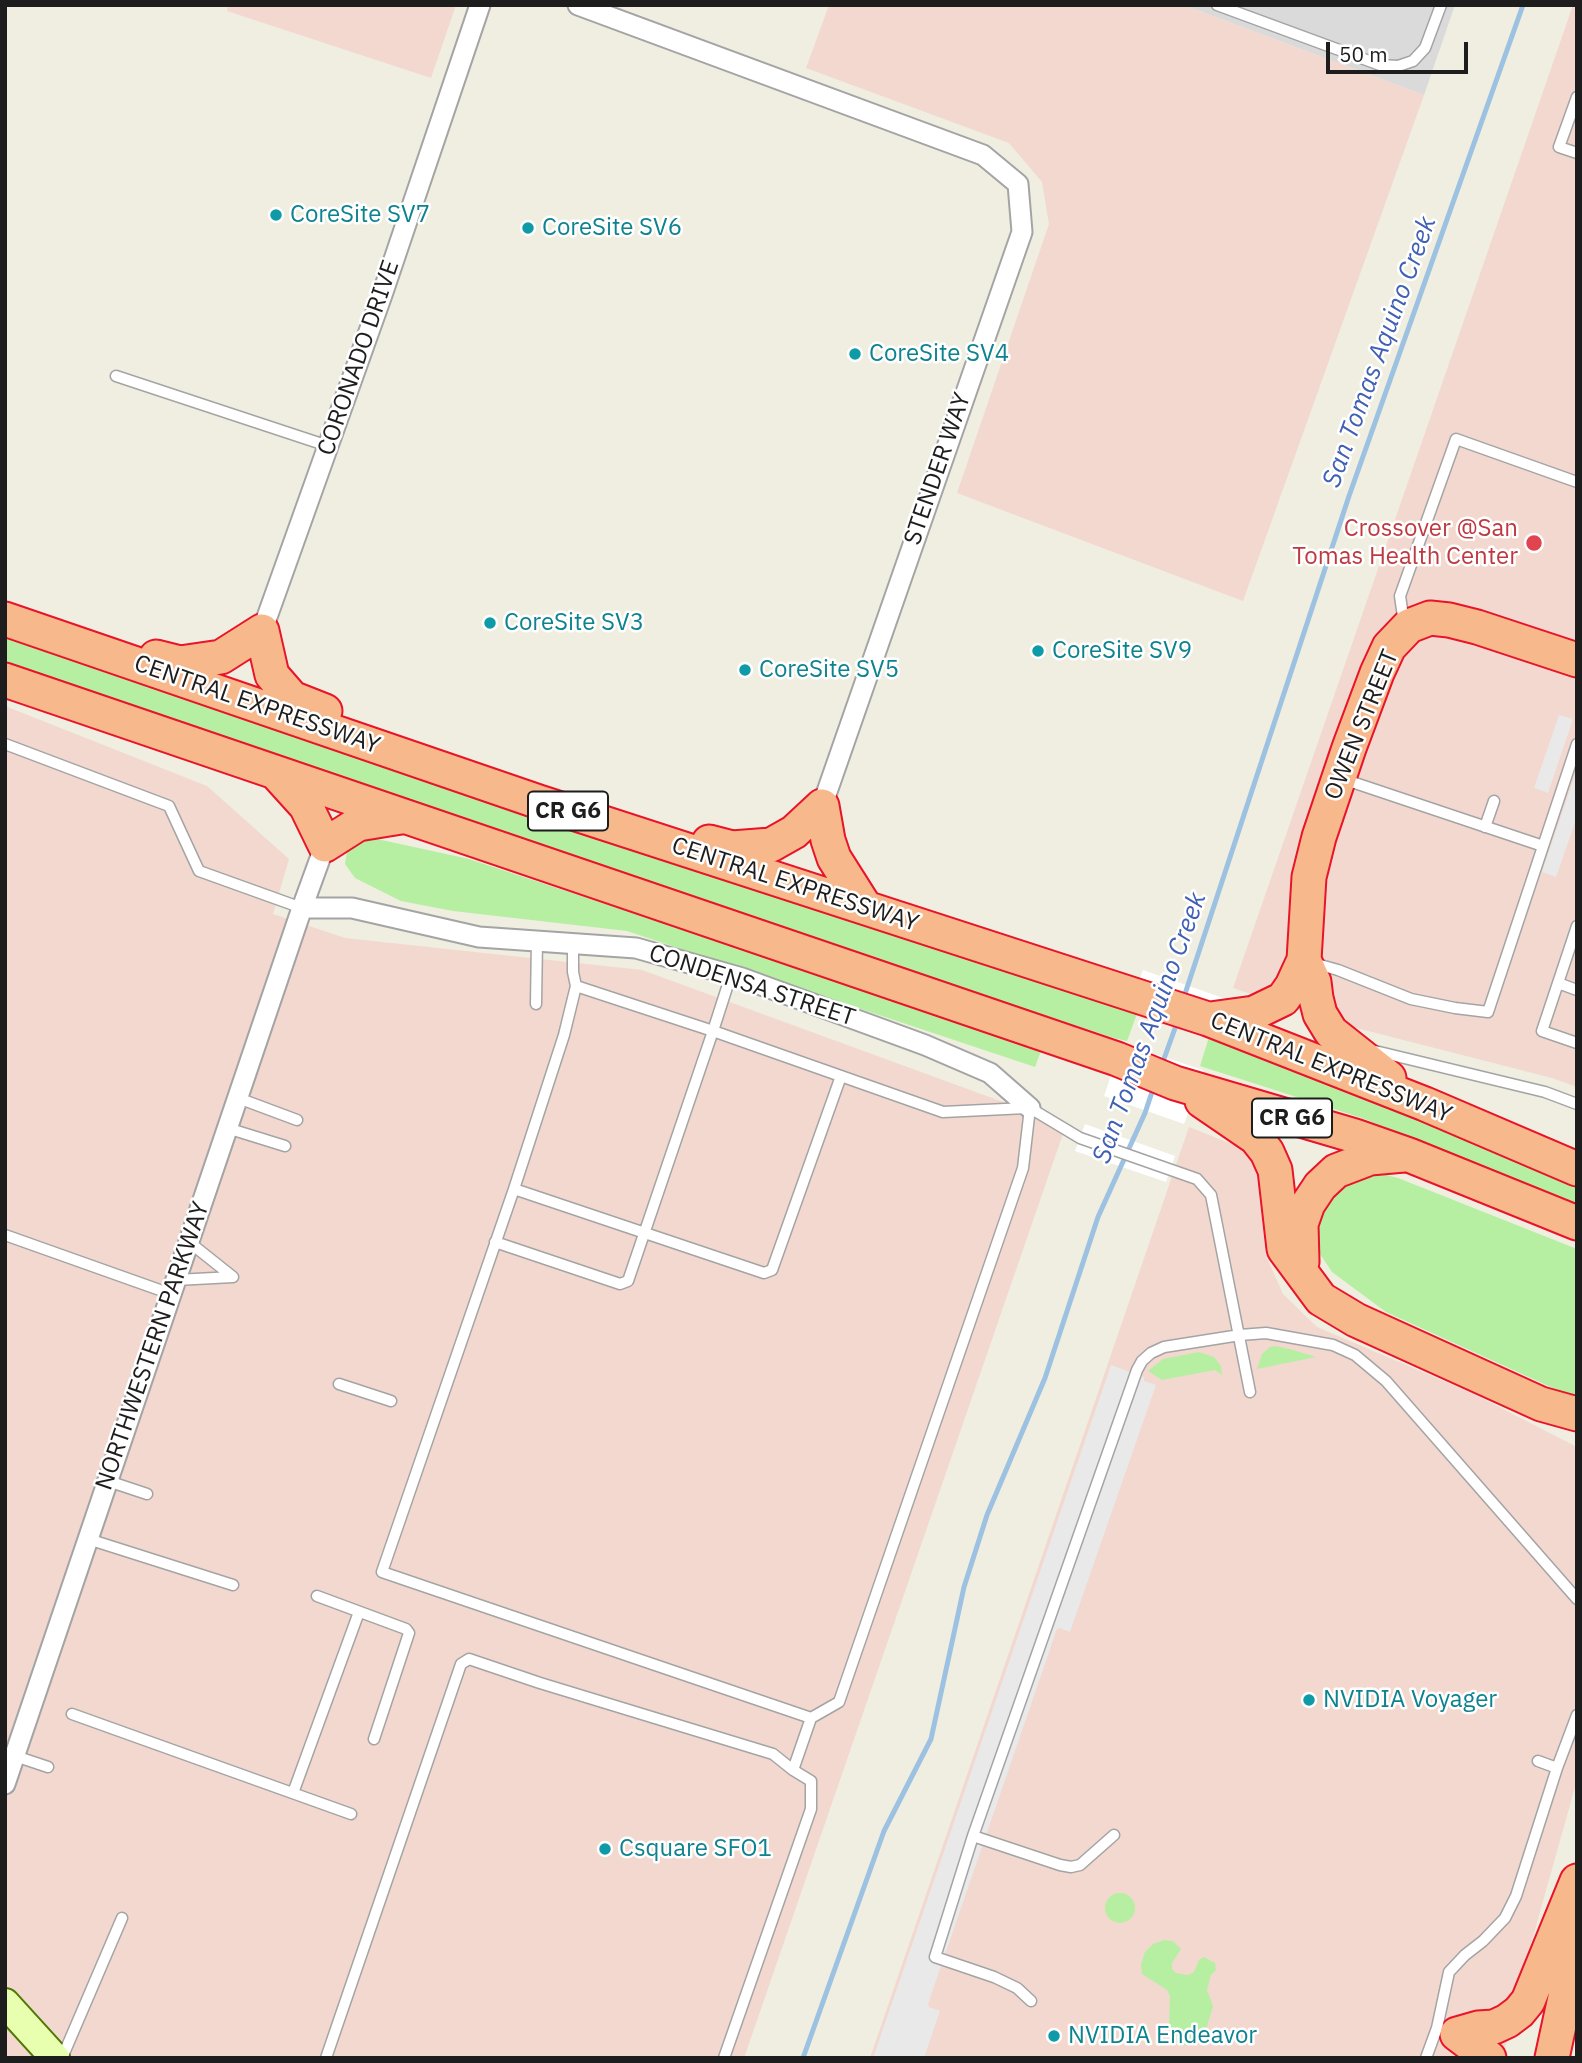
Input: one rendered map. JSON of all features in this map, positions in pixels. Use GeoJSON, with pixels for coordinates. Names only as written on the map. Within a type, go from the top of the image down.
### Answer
{"type":"FeatureCollection","features":[{"type":"Feature","properties":{"kind":"highway","name":"OWEN STREET"},"geometry":{"type":"LineString","coordinates":[[1304,960],[1309,877],[1319,837],[1377,673],[1390,647],[1409,626],[1430,618],[1449,620],[1577,660]]}},
{"type":"Feature","properties":{"kind":"highway"},"geometry":{"type":"LineString","coordinates":[[21,624],[58,630],[180,663],[221,657],[262,631],[272,675],[292,698],[539,802],[732,848],[771,845],[794,832],[822,806]]}},
{"type":"Feature","properties":{"kind":"highway","name":"CENTRAL EXPRESSWAY"},"geometry":{"type":"LineString","coordinates":[[21,624],[539,802],[1208,1019],[1425,1104],[1577,1169]]}},
{"type":"Feature","properties":{"kind":"highway","name":"CENTRAL EXPRESSWAY"},"geometry":{"type":"LineString","coordinates":[[5,680],[1116,1059],[1175,1083],[1409,1154],[1577,1223]]}},
{"type":"Feature","properties":{"kind":"highway"},"geometry":{"type":"LineString","coordinates":[[275,772],[306,806],[325,845],[358,824],[405,816]]}},
{"type":"Feature","properties":{"kind":"highway"},"geometry":{"type":"LineString","coordinates":[[822,806],[834,858],[865,907]]}},
{"type":"Feature","properties":{"kind":"highway"},"geometry":{"type":"LineString","coordinates":[[1208,1019],[1254,1013],[1283,999],[1304,960]]}},
{"type":"Feature","properties":{"kind":"highway"},"geometry":{"type":"LineString","coordinates":[[1304,960],[1314,982],[1320,1014],[1331,1032],[1425,1104]]}},
{"type":"Feature","properties":{"kind":"highway"},"geometry":{"type":"LineString","coordinates":[[1175,1083],[1256,1138],[1267,1152],[1275,1170],[1284,1249],[1321,1299],[1356,1320],[1541,1404],[1577,1414]]}},
{"type":"Feature","properties":{"kind":"highway"},"geometry":{"type":"LineString","coordinates":[[1302,1275],[1301,1224],[1308,1204],[1320,1185],[1336,1171],[1370,1158],[1409,1154]]}},
{"type":"Feature","properties":{"kind":"highway"},"geometry":{"type":"LineString","coordinates":[[1541,1404],[1577,1432]]}},
{"type":"Feature","properties":{"kind":"highway"},"geometry":{"type":"LineString","coordinates":[[1447,2031],[1494,2027],[1519,2012],[1528,2001],[1577,1881]]}},
{"type":"Feature","properties":{"kind":"highway"},"geometry":{"type":"LineString","coordinates":[[1552,2058],[1577,1942]]}},
{"type":"Feature","properties":{"kind":"highway"},"geometry":{"type":"LineString","coordinates":[[1447,2031],[1489,2058]]}},
{"type":"Feature","properties":{"kind":"main road"},"geometry":{"type":"LineString","coordinates":[[5,2003],[55,2058]]}},
{"type":"Feature","properties":{"kind":"street","name":"CORONADO DRIVE"},"geometry":{"type":"LineString","coordinates":[[262,631],[378,306],[480,5]]}},
{"type":"Feature","properties":{"kind":"street","name":"STENDER WAY"},"geometry":{"type":"LineString","coordinates":[[578,5],[983,155],[1018,184],[1021,232],[822,806]]}},
{"type":"Feature","properties":{"kind":"street","name":"NORTHWESTERN PARKWAY"},"geometry":{"type":"LineString","coordinates":[[5,1784],[325,845]]}},
{"type":"Feature","properties":{"kind":"street","name":"CONDENSA STREET"},"geometry":{"type":"LineString","coordinates":[[302,908],[352,908],[479,937],[636,948],[731,975],[925,1045],[990,1073],[1030,1108]]}},
{"type":"Feature","properties":{"kind":"lane"},"geometry":{"type":"LineString","coordinates":[[1217,5],[1380,65],[1398,66],[1413,61],[1425,48],[1441,5]]}},
{"type":"Feature","properties":{"kind":"lane"},"geometry":{"type":"LineString","coordinates":[[1577,97],[1559,147],[1577,153]]}},
{"type":"Feature","properties":{"kind":"lane"},"geometry":{"type":"LineString","coordinates":[[116,376],[328,446]]}},
{"type":"Feature","properties":{"kind":"lane"},"geometry":{"type":"LineString","coordinates":[[1405,631],[1400,596],[1456,439],[1577,482]]}},
{"type":"Feature","properties":{"kind":"lane"},"geometry":{"type":"LineString","coordinates":[[5,744],[169,806],[199,872],[302,908]]}},
{"type":"Feature","properties":{"kind":"lane"},"geometry":{"type":"LineString","coordinates":[[1304,960],[1338,970],[1411,999],[1455,1009],[1488,1012],[1577,744]]}},
{"type":"Feature","properties":{"kind":"lane"},"geometry":{"type":"LineString","coordinates":[[1339,778],[1543,846]]}},
{"type":"Feature","properties":{"kind":"lane"},"geometry":{"type":"LineString","coordinates":[[1485,827],[1494,801]]}},
{"type":"Feature","properties":{"kind":"lane"},"geometry":{"type":"LineString","coordinates":[[1577,926],[1542,1031],[1577,1043]]}},
{"type":"Feature","properties":{"kind":"lane"},"geometry":{"type":"LineString","coordinates":[[536,1004],[537,940]]}},
{"type":"Feature","properties":{"kind":"lane"},"geometry":{"type":"LineString","coordinates":[[573,944],[576,986],[564,1035],[382,1572],[811,1718]]}},
{"type":"Feature","properties":{"kind":"lane"},"geometry":{"type":"LineString","coordinates":[[495,1242],[620,1284],[628,1281],[731,975]]}},
{"type":"Feature","properties":{"kind":"lane"},"geometry":{"type":"LineString","coordinates":[[1558,983],[1577,990]]}},
{"type":"Feature","properties":{"kind":"lane"},"geometry":{"type":"LineString","coordinates":[[576,986],[943,1112],[1030,1108],[1023,1168],[839,1702],[811,1718],[793,1770]]}},
{"type":"Feature","properties":{"kind":"lane"},"geometry":{"type":"LineString","coordinates":[[1345,1043],[1545,1092],[1577,1104]]}},
{"type":"Feature","properties":{"kind":"lane"},"geometry":{"type":"LineString","coordinates":[[513,1189],[764,1273],[772,1270],[841,1076]]}},
{"type":"Feature","properties":{"kind":"lane"},"geometry":{"type":"LineString","coordinates":[[238,1098],[297,1120]]}},
{"type":"Feature","properties":{"kind":"lane","name":"CONDENSA STREET"},"geometry":{"type":"LineString","coordinates":[[1030,1108],[1080,1138],[1171,1169],[1200,1175],[1211,1195],[1240,1335]]}},
{"type":"Feature","properties":{"kind":"lane"},"geometry":{"type":"LineString","coordinates":[[227,1128],[285,1146]]}},
{"type":"Feature","properties":{"kind":"lane"},"geometry":{"type":"LineString","coordinates":[[5,1235],[173,1287],[233,1278],[189,1242]]}},
{"type":"Feature","properties":{"kind":"lane"},"geometry":{"type":"LineString","coordinates":[[1031,2001],[1017,1988],[935,1957],[973,1836],[1137,1370],[1151,1353],[1164,1347],[1266,1333],[1333,1345],[1355,1355],[1386,1381],[1577,1599]]}},
{"type":"Feature","properties":{"kind":"lane"},"geometry":{"type":"LineString","coordinates":[[1240,1335],[1250,1392]]}},
{"type":"Feature","properties":{"kind":"lane"},"geometry":{"type":"LineString","coordinates":[[339,1384],[391,1401]]}},
{"type":"Feature","properties":{"kind":"lane"},"geometry":{"type":"LineString","coordinates":[[108,1482],[147,1494]]}},
{"type":"Feature","properties":{"kind":"lane"},"geometry":{"type":"LineString","coordinates":[[88,1539],[233,1585]]}},
{"type":"Feature","properties":{"kind":"lane"},"geometry":{"type":"LineString","coordinates":[[317,1596],[406,1629],[409,1633],[374,1739]]}},
{"type":"Feature","properties":{"kind":"lane"},"geometry":{"type":"LineString","coordinates":[[293,1793],[359,1612]]}},
{"type":"Feature","properties":{"kind":"lane"},"geometry":{"type":"LineString","coordinates":[[326,2058],[461,1664],[470,1659],[773,1754],[811,1781],[811,1809],[724,2058]]}},
{"type":"Feature","properties":{"kind":"lane"},"geometry":{"type":"LineString","coordinates":[[72,1714],[351,1814]]}},
{"type":"Feature","properties":{"kind":"lane"},"geometry":{"type":"LineString","coordinates":[[1426,2058],[1447,2031],[1449,1972],[1505,1918],[1516,1896],[1577,1715]]}},
{"type":"Feature","properties":{"kind":"lane"},"geometry":{"type":"LineString","coordinates":[[15,1756],[48,1767]]}},
{"type":"Feature","properties":{"kind":"lane"},"geometry":{"type":"LineString","coordinates":[[1538,1761],[1557,1768]]}},
{"type":"Feature","properties":{"kind":"lane"},"geometry":{"type":"LineString","coordinates":[[973,1836],[1071,1867],[1080,1865],[1114,1835]]}},
{"type":"Feature","properties":{"kind":"lane"},"geometry":{"type":"LineString","coordinates":[[62,2058],[122,1918]]}},
{"type":"Feature","properties":{"kind":"shaded area"},"geometry":{"type":"Polygon","coordinates":[[[228,5],[456,5],[431,78],[227,11],[228,5]]]}},
{"type":"Feature","properties":{"kind":"shaded area"},"geometry":{"type":"Polygon","coordinates":[[[829,5],[1183,5],[1424,95],[1243,601],[957,493],[1049,224],[1042,182],[1009,143],[806,68],[829,5]]]}},
{"type":"Feature","properties":{"kind":"shaded area"},"geometry":{"type":"Polygon","coordinates":[[[1183,5],[1455,5],[1424,95],[1183,5]]]}},
{"type":"Feature","properties":{"kind":"shaded area"},"geometry":{"type":"Polygon","coordinates":[[[1573,5],[1577,5],[1577,1087],[1552,1078],[1341,1024],[1233,988],[1573,5]]]}},
{"type":"Feature","properties":{"kind":"shaded area"},"geometry":{"type":"Polygon","coordinates":[[[5,706],[207,786],[289,859],[273,914],[345,938],[642,970],[1066,1125],[744,2058],[5,2058],[5,706]]]}},
{"type":"Feature","properties":{"kind":"shaded area"},"geometry":{"type":"Polygon","coordinates":[[[1559,715],[1573,719],[1548,793],[1534,788],[1559,715]]]}},
{"type":"Feature","properties":{"kind":"shaded area"},"geometry":{"type":"Polygon","coordinates":[[[1577,769],[1577,817],[1556,877],[1542,872],[1577,769]]]}},
{"type":"Feature","properties":{"kind":"shaded area"},"geometry":{"type":"Polygon","coordinates":[[[1189,1127],[1234,1145],[1250,1157],[1257,1175],[1266,1256],[1283,1294],[1317,1327],[1472,1393],[1577,1449],[1577,1780],[1520,1983],[1503,2058],[870,2058],[1189,1127]]]}},
{"type":"Feature","properties":{"kind":"shaded area"},"geometry":{"type":"Polygon","coordinates":[[[1111,1365],[1144,1377],[1144,1381],[1156,1385],[1070,1632],[1057,1629],[928,2004],[940,2011],[924,2058],[873,2058],[1111,1365]]]}},
{"type":"Feature","properties":{"kind":"green space"},"geometry":{"type":"Polygon","coordinates":[[[5,635],[1138,1011],[1127,1041],[1114,1038],[5,672],[5,635]]]}},
{"type":"Feature","properties":{"kind":"green space"},"geometry":{"type":"Polygon","coordinates":[[[368,837],[469,859],[1042,1048],[1035,1067],[627,931],[453,911],[401,901],[355,878],[345,864],[348,846],[368,837]]]}},
{"type":"Feature","properties":{"kind":"green space"},"geometry":{"type":"Polygon","coordinates":[[[1209,1037],[1577,1181],[1577,1204],[1362,1118],[1200,1066],[1209,1037]]]}},
{"type":"Feature","properties":{"kind":"green space"},"geometry":{"type":"Polygon","coordinates":[[[1378,1173],[1398,1178],[1577,1249],[1577,1399],[1386,1312],[1332,1272],[1316,1248],[1316,1214],[1331,1192],[1356,1176],[1378,1173]]]}},
{"type":"Feature","properties":{"kind":"green space"},"geometry":{"type":"Polygon","coordinates":[[[1275,1346],[1316,1357],[1257,1369],[1262,1354],[1275,1346]]]}},
{"type":"Feature","properties":{"kind":"green space"},"geometry":{"type":"Polygon","coordinates":[[[1199,1352],[1214,1357],[1221,1366],[1222,1375],[1215,1370],[1162,1380],[1148,1371],[1163,1359],[1199,1352]]]}},
{"type":"Feature","properties":{"kind":"green space"},"geometry":{"type":"Polygon","coordinates":[[[1120,1893],[1131,1897],[1135,1908],[1131,1919],[1120,1923],[1109,1919],[1105,1908],[1109,1897],[1120,1893]]]}},
{"type":"Feature","properties":{"kind":"green space"},"geometry":{"type":"Polygon","coordinates":[[[1164,1940],[1173,1941],[1181,1949],[1172,1963],[1172,1969],[1176,1973],[1188,1975],[1194,1972],[1199,1960],[1204,1957],[1215,1963],[1216,1970],[1211,1975],[1207,1990],[1213,2006],[1206,2030],[1192,2044],[1181,2046],[1171,2039],[1170,1996],[1167,1990],[1142,1974],[1141,1964],[1145,1952],[1153,1944],[1164,1940]]]}},
{"type":"Feature","properties":{"kind":"pier"},"geometry":{"type":"Polygon","coordinates":[[[1143,970],[1229,1000],[1217,1034],[1131,1004],[1143,970]]]}},
{"type":"Feature","properties":{"kind":"pier"},"geometry":{"type":"Polygon","coordinates":[[[1122,1043],[1203,1070],[1184,1124],[1104,1096],[1122,1043]]]}},
{"type":"Feature","properties":{"kind":"pier"},"geometry":{"type":"Polygon","coordinates":[[[1085,1124],[1175,1156],[1166,1182],[1075,1151],[1085,1124]]]}},
{"type":"Feature","properties":{"kind":"waterway","name":"San Tomas Aquino Creek"},"geometry":{"type":"LineString","coordinates":[[1183,1000],[1349,496],[1523,5]]}},
{"type":"Feature","properties":{"kind":"waterway","name":"San Tomas Aquino Creek"},"geometry":{"type":"LineString","coordinates":[[1161,1067],[1178,1020]]}},
{"type":"Feature","properties":{"kind":"waterway","name":"San Tomas Aquino Creek"},"geometry":{"type":"LineString","coordinates":[[803,2058],[884,1831],[931,1739],[964,1587],[987,1515],[1045,1378],[1098,1217],[1145,1113],[1154,1086]]}},
{"type":"Feature","properties":{"kind":"place","name":"CoreSite SV7"},"geometry":{"type":"Point","coordinates":[276,215]}},
{"type":"Feature","properties":{"kind":"place","name":"CoreSite SV6"},"geometry":{"type":"Point","coordinates":[528,228]}},
{"type":"Feature","properties":{"kind":"place","name":"CoreSite SV4"},"geometry":{"type":"Point","coordinates":[855,354]}},
{"type":"Feature","properties":{"kind":"place","name":"Crossover @San Tomas Health Center"},"geometry":{"type":"Point","coordinates":[1534,543]}},
{"type":"Feature","properties":{"kind":"place","name":"CoreSite SV3"},"geometry":{"type":"Point","coordinates":[490,623]}},
{"type":"Feature","properties":{"kind":"place","name":"CoreSite SV9"},"geometry":{"type":"Point","coordinates":[1038,651]}},
{"type":"Feature","properties":{"kind":"place","name":"CoreSite SV5"},"geometry":{"type":"Point","coordinates":[745,670]}},
{"type":"Feature","properties":{"kind":"place","name":"NVIDIA Voyager"},"geometry":{"type":"Point","coordinates":[1309,1700]}},
{"type":"Feature","properties":{"kind":"place","name":"Csquare SFO1"},"geometry":{"type":"Point","coordinates":[605,1849]}},
{"type":"Feature","properties":{"kind":"place","name":"NVIDIA Endeavor"},"geometry":{"type":"Point","coordinates":[1054,2036]}}]}
